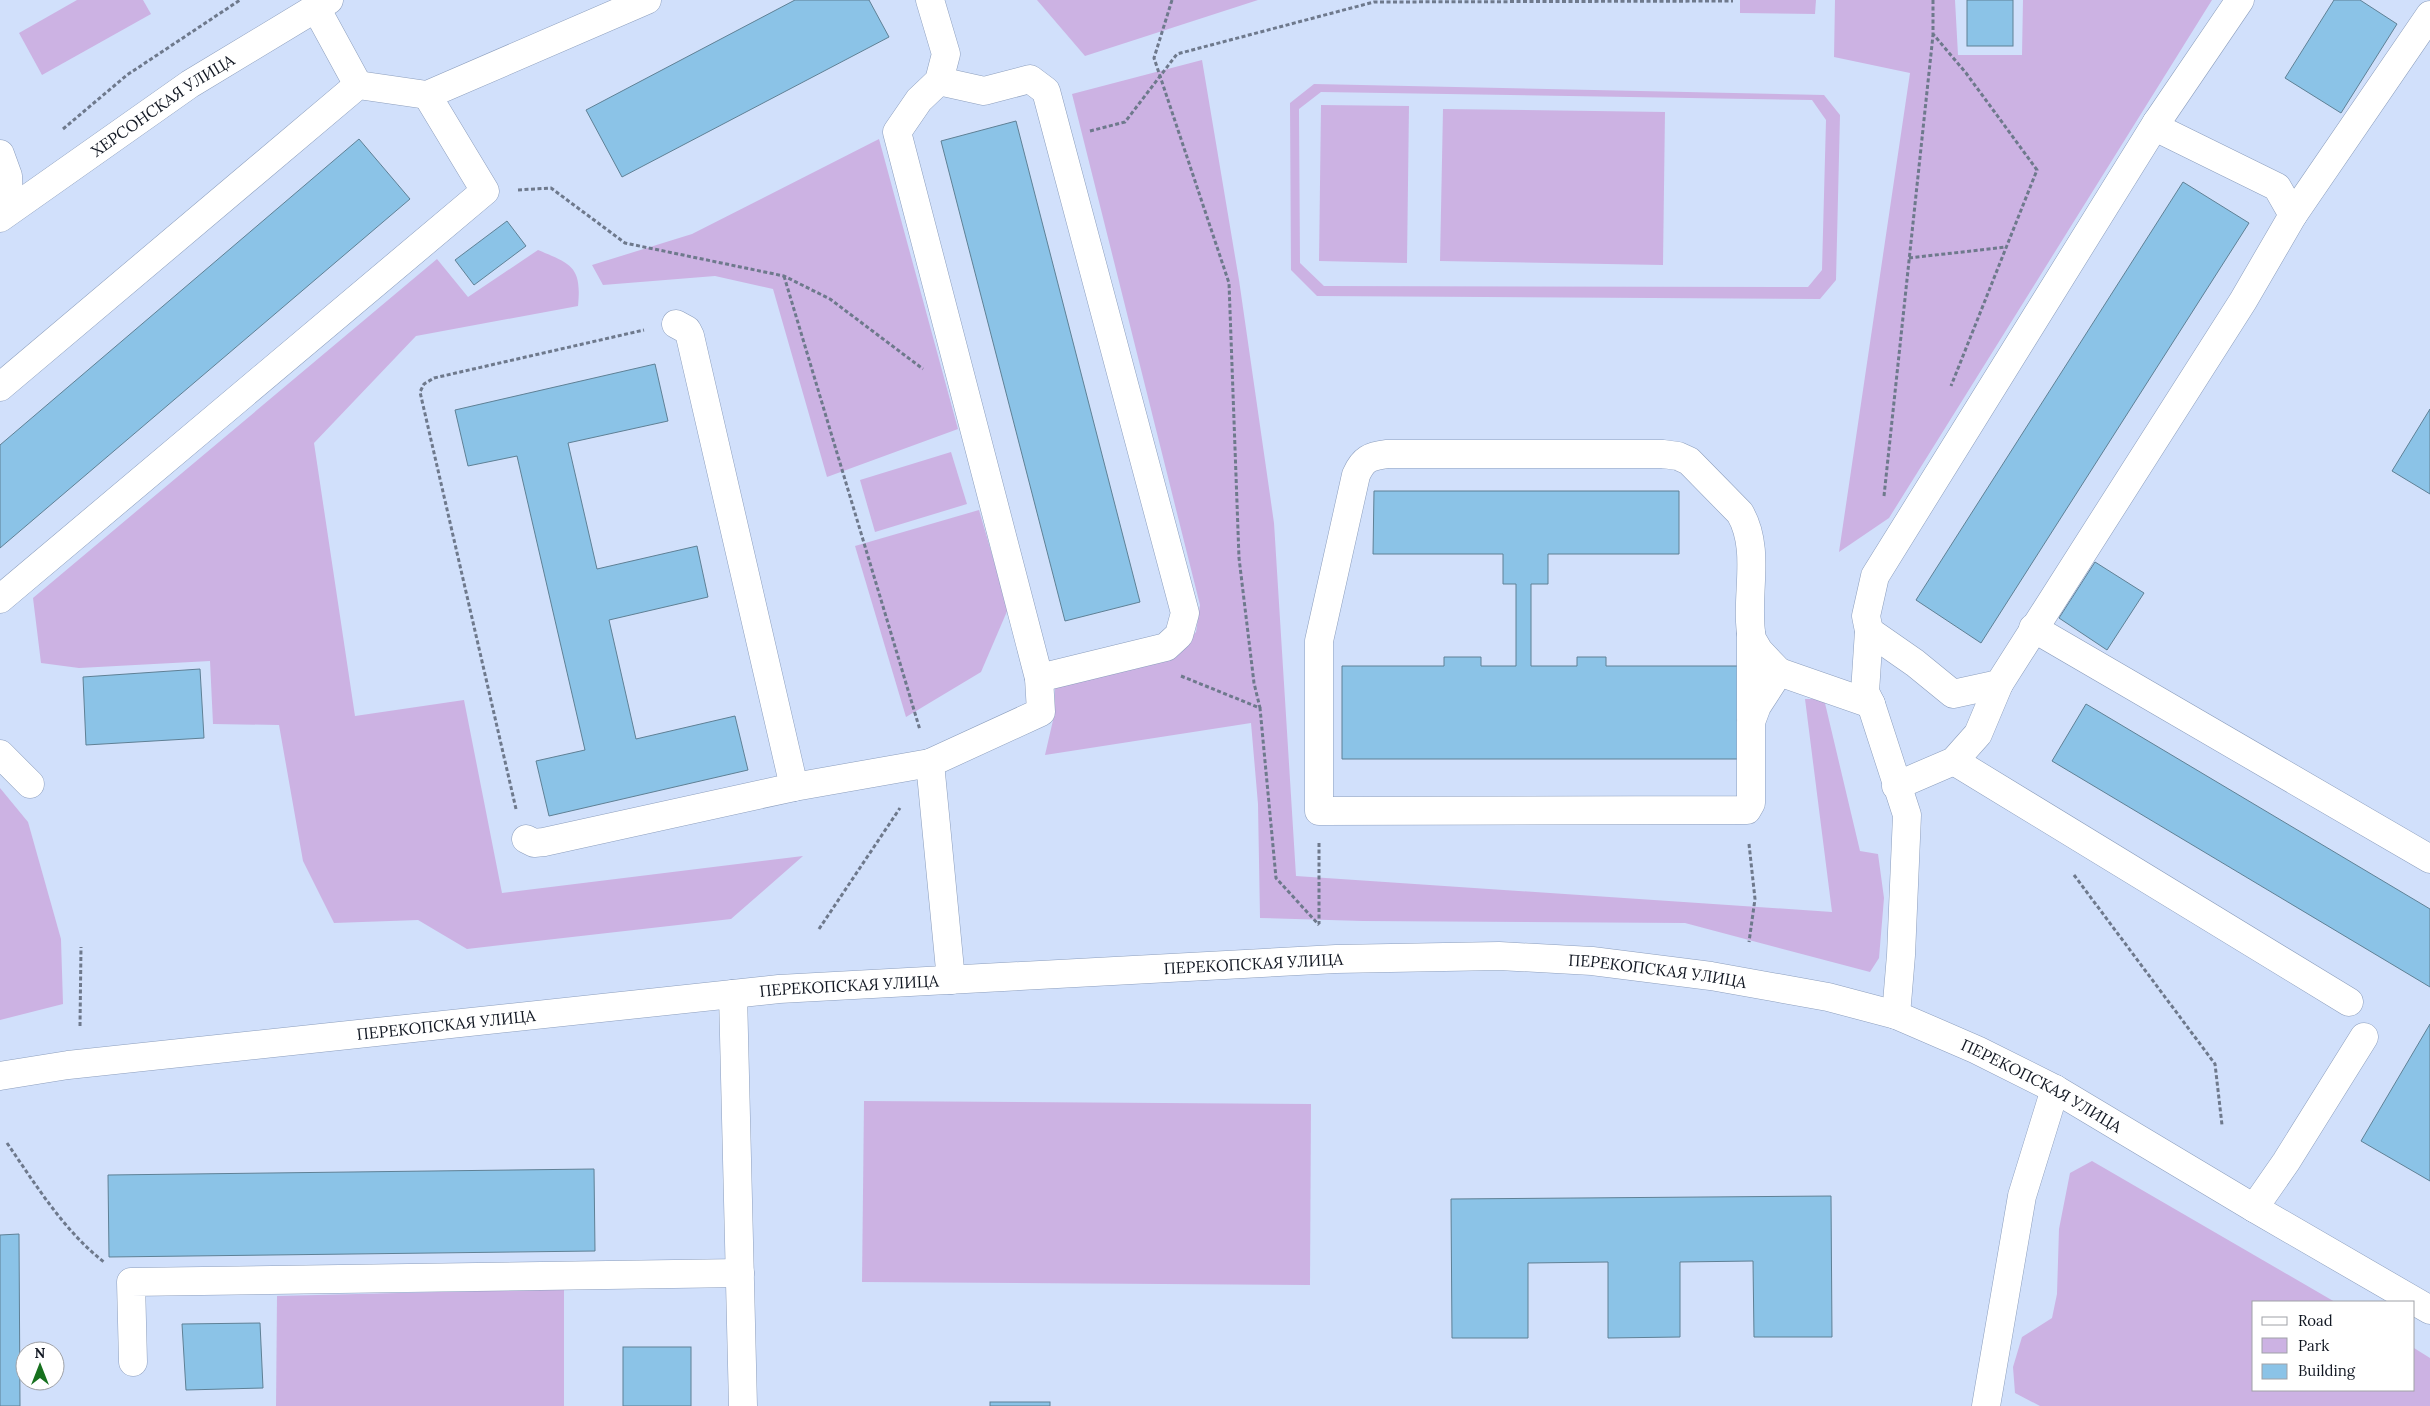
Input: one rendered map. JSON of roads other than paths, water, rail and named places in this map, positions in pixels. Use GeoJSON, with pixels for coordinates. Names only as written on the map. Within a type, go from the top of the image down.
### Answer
{"type":"FeatureCollection","features":[{"type":"Feature","properties":{"kind":"street"},"geometry":{"type":"LineString","coordinates":[[0,387],[358,85],[427,95],[647,0]]}},
{"type":"Feature","properties":{"kind":"street"},"geometry":{"type":"LineString","coordinates":[[526,839],[534,843],[544,842],[794,787],[930,763],[1041,712],[1040,678],[897,132],[919,100],[939,81],[946,54],[930,0]]}},
{"type":"Feature","properties":{"kind":"street"},"geometry":{"type":"LineString","coordinates":[[1896,1015],[1901,955],[1907,815],[1896,786],[1871,704],[1864,692],[1869,631],[1866,616],[1875,576],[2157,122],[2240,0]]}},
{"type":"Feature","properties":{"kind":"street"},"geometry":{"type":"LineString","coordinates":[[323,4],[358,85]]}},
{"type":"Feature","properties":{"kind":"street","name":"ХЕРСОНСКАЯ УЛИЦА"},"geometry":{"type":"LineString","coordinates":[[4,214],[190,84],[323,4]]}},
{"type":"Feature","properties":{"kind":"street"},"geometry":{"type":"LineString","coordinates":[[1896,786],[1954,761],[1978,734],[1999,684],[2033,628],[2243,301],[2293,215],[2430,15]]}},
{"type":"Feature","properties":{"kind":"street"},"geometry":{"type":"LineString","coordinates":[[939,81],[984,91],[1030,79],[1046,91],[1185,613],[1179,635],[1166,647],[1040,678]]}},
{"type":"Feature","properties":{"kind":"street"},"geometry":{"type":"LineString","coordinates":[[0,599],[484,191],[427,95]]}},
{"type":"Feature","properties":{"kind":"street"},"geometry":{"type":"LineString","coordinates":[[2157,122],[2157,128],[2277,187],[2293,215]]}},
{"type":"Feature","properties":{"kind":"street"},"geometry":{"type":"LineString","coordinates":[[0,154],[8,176],[4,214]]}},
{"type":"Feature","properties":{"kind":"street"},"geometry":{"type":"LineString","coordinates":[[676,324],[687,330],[690,336],[794,787]]}},
{"type":"Feature","properties":{"kind":"street"},"geometry":{"type":"LineString","coordinates":[[1372,456],[1678,456],[1699,470],[1740,513],[1745,521],[1751,542],[1751,630],[1751,803],[1745,812],[1319,811],[1319,641],[1356,475],[1362,463],[1372,456]]}},
{"type":"Feature","properties":{"kind":"street"},"geometry":{"type":"LineString","coordinates":[[2033,628],[2430,860]]}},
{"type":"Feature","properties":{"kind":"street"},"geometry":{"type":"LineString","coordinates":[[1751,630],[1758,651],[1779,672],[1871,704]]}},
{"type":"Feature","properties":{"kind":"street"},"geometry":{"type":"LineString","coordinates":[[1869,631],[1915,663],[1952,694],[1999,684]]}},
{"type":"Feature","properties":{"kind":"street"},"geometry":{"type":"LineString","coordinates":[[1751,732],[1751,722],[1757,706],[1779,672]]}},
{"type":"Feature","properties":{"kind":"street"},"geometry":{"type":"LineString","coordinates":[[0,754],[30,784]]}},
{"type":"Feature","properties":{"kind":"street"},"geometry":{"type":"LineString","coordinates":[[1954,761],[2349,1002]]}},
{"type":"Feature","properties":{"kind":"street"},"geometry":{"type":"LineString","coordinates":[[930,763],[952,980]]}},
{"type":"Feature","properties":{"kind":"street","name":"ПЕРЕКОПСКАЯ УЛИЦА"},"geometry":{"type":"LineString","coordinates":[[0,1076],[78,1064],[779,989],[1336,959],[1499,956],[1592,961],[1711,976],[1828,997],[1896,1015],[1977,1050],[2055,1089],[2414,1301]]}},
{"type":"Feature","properties":{"kind":"street"},"geometry":{"type":"LineString","coordinates":[[733,994],[743,1406]]}},
{"type":"Feature","properties":{"kind":"street"},"geometry":{"type":"LineString","coordinates":[[2254,1208],[2286,1162],[2364,1037]]}},
{"type":"Feature","properties":{"kind":"street"},"geometry":{"type":"LineString","coordinates":[[1986,1406],[2022,1196],[2055,1089]]}},
{"type":"Feature","properties":{"kind":"street"},"geometry":{"type":"LineString","coordinates":[[133,1362],[131,1282],[740,1273]]}},
{"type":"Feature","properties":{"kind":"street","name":"ПЕРЕКОПСКАЯ УЛИЦА"},"geometry":{"type":"LineString","coordinates":[[2415,1301],[2430,1310]]}}]}
